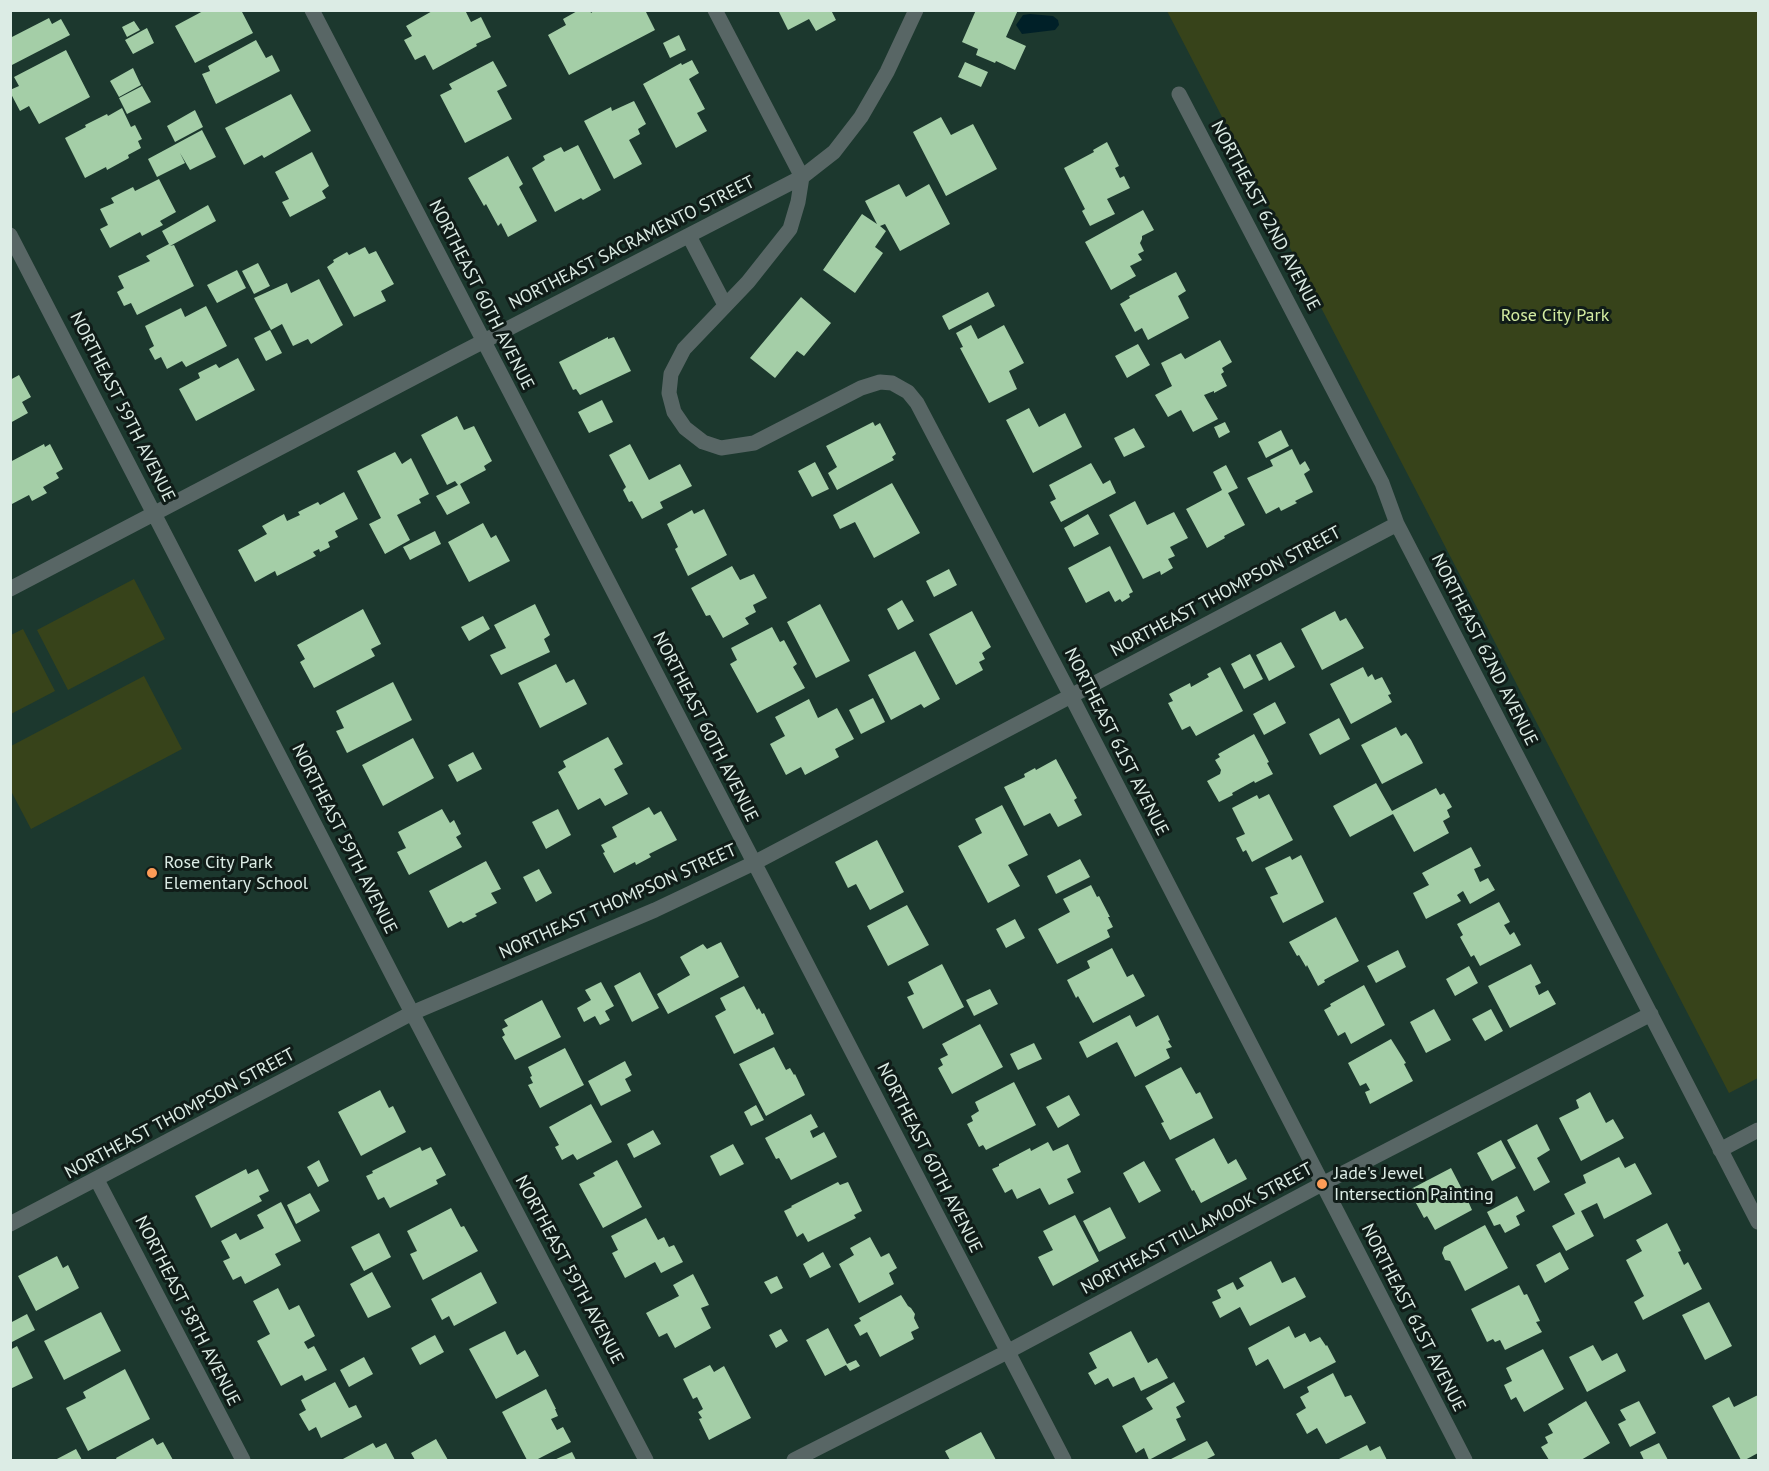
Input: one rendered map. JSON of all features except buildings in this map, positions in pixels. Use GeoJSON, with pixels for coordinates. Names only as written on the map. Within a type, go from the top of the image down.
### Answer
{"type":"FeatureCollection","features":[{"type":"Feature","properties":{"kind":"street","name":"NORTHEAST 60TH AVENUE"},"geometry":{"type":"LineString","coordinates":[[312,10],[1064,1461]]}},
{"type":"Feature","properties":{"kind":"street"},"geometry":{"type":"LineString","coordinates":[[715,10],[802,177]]}},
{"type":"Feature","properties":{"kind":"street","name":"NORTHEAST SACRAMENTO STREET"},"geometry":{"type":"LineString","coordinates":[[10,589],[802,177],[834,152],[861,117],[887,72],[916,10]]}},
{"type":"Feature","properties":{"kind":"street","name":"NORTHEAST 62ND AVENUE"},"geometry":{"type":"LineString","coordinates":[[1179,94],[1382,483],[1397,524],[1758,1222]]}},
{"type":"Feature","properties":{"kind":"street","name":"NORTHEAST 61ST AVENUE"},"geometry":{"type":"LineString","coordinates":[[802,177],[790,229],[748,282],[684,349],[671,374],[669,393],[674,412],[685,428],[704,442],[721,448],[754,443],[861,388],[880,382],[892,383],[908,392],[917,404],[1071,696],[1465,1461]]}},
{"type":"Feature","properties":{"kind":"street","name":"NORTHEAST 59TH AVENUE"},"geometry":{"type":"LineString","coordinates":[[10,235],[646,1461]]}},
{"type":"Feature","properties":{"kind":"street"},"geometry":{"type":"LineString","coordinates":[[689,236],[725,305]]}},
{"type":"Feature","properties":{"kind":"street","name":"NORTHEAST THOMPSON STREET"},"geometry":{"type":"LineString","coordinates":[[10,1224],[412,1013],[655,910],[754,863],[1397,524]]}},
{"type":"Feature","properties":{"kind":"street","name":"NORTHEAST TILLAMOOK STREET"},"geometry":{"type":"LineString","coordinates":[[794,1461],[1007,1352],[1322,1184],[1651,1014]]}},
{"type":"Feature","properties":{"kind":"street"},"geometry":{"type":"LineString","coordinates":[[1720,1150],[1758,1130]]}},
{"type":"Feature","properties":{"kind":"street","name":"NORTHEAST 58TH AVENUE"},"geometry":{"type":"LineString","coordinates":[[97,1180],[243,1461]]}},
{"type":"Feature","properties":{"kind":"green space","name":"Rose City Park"},"geometry":{"type":"Polygon","coordinates":[[[1167,11],[1758,11],[1758,1078],[1729,1093],[1167,11]]]}},
{"type":"Feature","properties":{"kind":"green space"},"geometry":{"type":"Polygon","coordinates":[[[134,579],[165,639],[68,690],[37,630],[134,579]]]}},
{"type":"Feature","properties":{"kind":"green space"},"geometry":{"type":"Polygon","coordinates":[[[23,629],[55,691],[11,714],[11,635],[23,629]]]}},
{"type":"Feature","properties":{"kind":"green space"},"geometry":{"type":"Polygon","coordinates":[[[144,676],[182,749],[31,829],[11,791],[11,746],[144,676]]]}},
{"type":"Feature","properties":{"kind":"water"},"geometry":{"type":"Polygon","coordinates":[[[1023,15],[1053,16],[1058,20],[1059,25],[1055,30],[1022,34],[1016,25],[1023,15]]]}},
{"type":"Feature","properties":{"kind":"place","name":"Rose City Park Elementary School"},"geometry":{"type":"Point","coordinates":[152,873]}},
{"type":"Feature","properties":{"kind":"place","name":"Jade's Jewel Intersection Painting"},"geometry":{"type":"Point","coordinates":[1322,1184]}}]}
